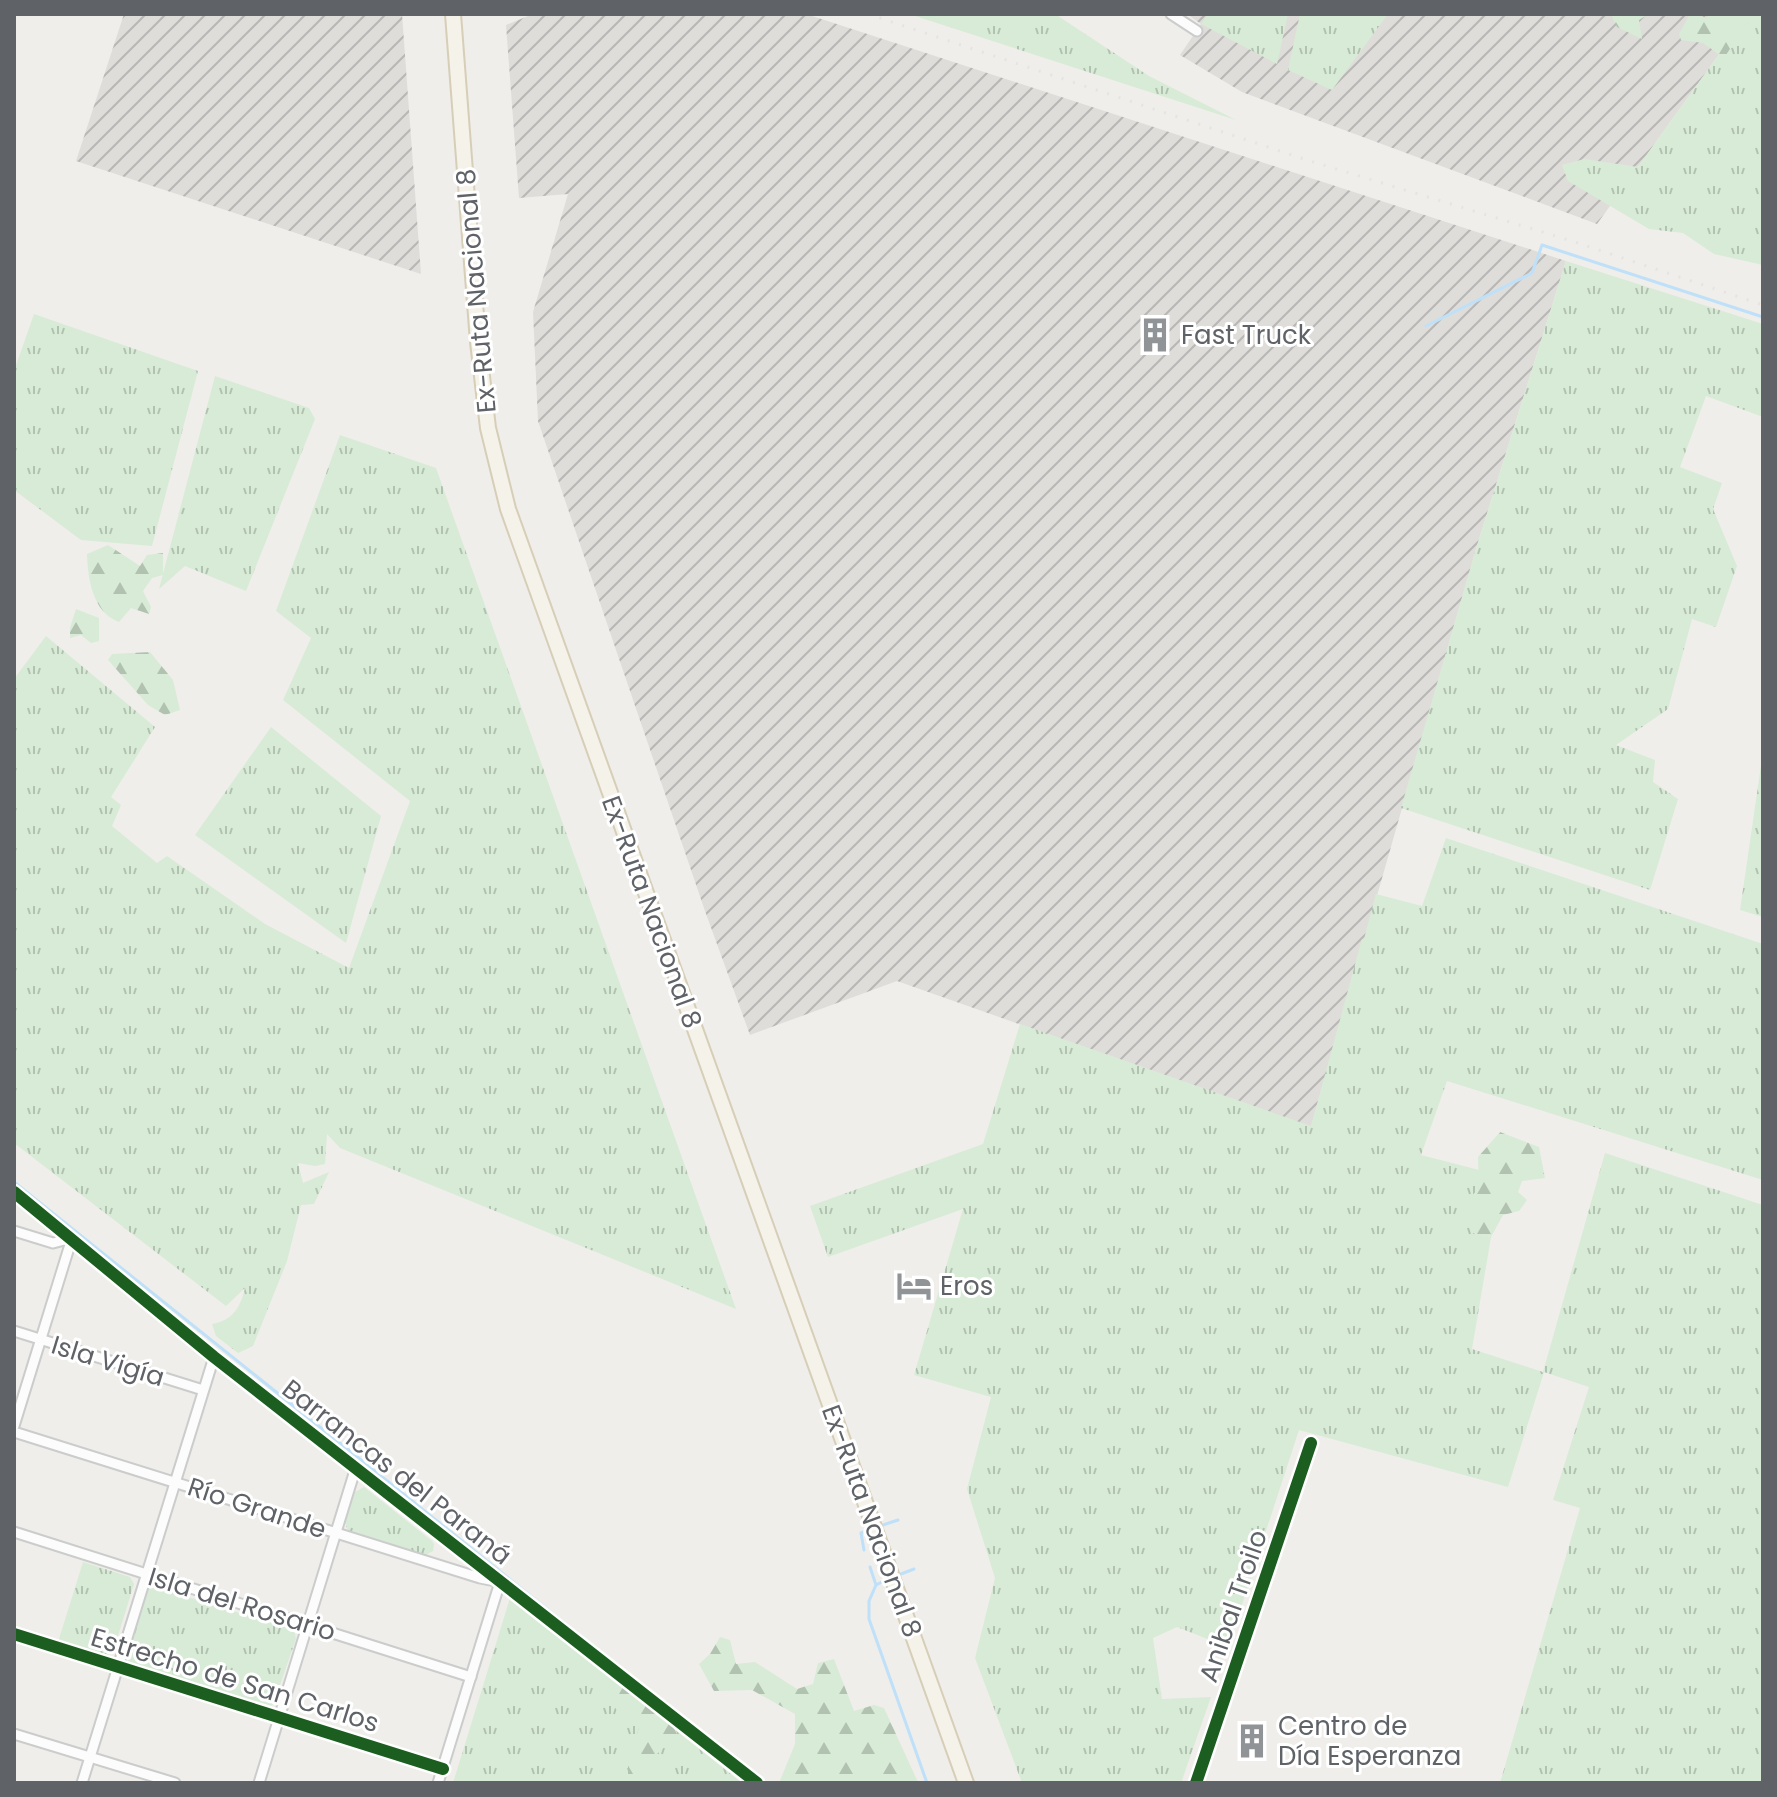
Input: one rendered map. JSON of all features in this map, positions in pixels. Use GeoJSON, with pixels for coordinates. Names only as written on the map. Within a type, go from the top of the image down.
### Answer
{"type":"FeatureCollection","features":[{"type":"Feature","properties":{"kind":"main road","name":"Ex-Ruta Nacional 8"},"geometry":{"type":"LineString","coordinates":[[453,14],[478,342],[488,428],[508,509],[966,1783]]}},
{"type":"Feature","properties":{"kind":"street"},"geometry":{"type":"LineString","coordinates":[[1171,14],[1197,31]]}},
{"type":"Feature","properties":{"kind":"street","name":"Barrancas del Paraná"},"geometry":{"type":"LineString","coordinates":[[14,1192],[214,1357],[757,1783]]}},
{"type":"Feature","properties":{"kind":"street"},"geometry":{"type":"LineString","coordinates":[[14,1231],[53,1243],[72,1238]]}},
{"type":"Feature","properties":{"kind":"street"},"geometry":{"type":"LineString","coordinates":[[14,1426],[72,1238]]}},
{"type":"Feature","properties":{"kind":"street","name":"Isla Vigía"},"geometry":{"type":"LineString","coordinates":[[14,1331],[203,1390]]}},
{"type":"Feature","properties":{"kind":"street"},"geometry":{"type":"LineString","coordinates":[[82,1783],[214,1357]]}},
{"type":"Feature","properties":{"kind":"street","name":"Río Grande"},"geometry":{"type":"LineString","coordinates":[[14,1432],[500,1582]]}},
{"type":"Feature","properties":{"kind":"street","name":"Anibal Troilo"},"geometry":{"type":"LineString","coordinates":[[1196,1783],[1311,1443]]}},
{"type":"Feature","properties":{"kind":"street"},"geometry":{"type":"LineString","coordinates":[[259,1783],[356,1467]]}},
{"type":"Feature","properties":{"kind":"street","name":"Isla del Rosario"},"geometry":{"type":"LineString","coordinates":[[14,1532],[471,1677]]}},
{"type":"Feature","properties":{"kind":"street"},"geometry":{"type":"LineString","coordinates":[[438,1783],[500,1582]]}},
{"type":"Feature","properties":{"kind":"street","name":"Estrecho de San Carlos"},"geometry":{"type":"LineString","coordinates":[[14,1634],[443,1769]]}},
{"type":"Feature","properties":{"kind":"street"},"geometry":{"type":"LineString","coordinates":[[14,1734],[175,1783]]}},
{"type":"Feature","properties":{"kind":"shaded area"},"geometry":{"type":"Polygon","coordinates":[[[124,14],[402,14],[421,274],[76,161],[124,14]]]}},
{"type":"Feature","properties":{"kind":"shaded area"},"geometry":{"type":"Polygon","coordinates":[[[533,14],[806,14],[1566,261],[1476,549],[1311,1127],[897,981],[750,1035],[538,421],[533,312],[568,194],[519,198],[506,25],[533,14]]]}},
{"type":"Feature","properties":{"kind":"shaded area"},"geometry":{"type":"Polygon","coordinates":[[[1187,14],[1748,14],[1597,224],[1242,92],[1180,55],[1201,24],[1187,14]]]}},
{"type":"Feature","properties":{"kind":"green space"},"geometry":{"type":"Polygon","coordinates":[[[909,14],[1055,14],[1149,76],[1236,120],[909,14]]]}},
{"type":"Feature","properties":{"kind":"green space"},"geometry":{"type":"Polygon","coordinates":[[[1208,14],[1288,14],[1277,64],[1201,24],[1208,14]]]}},
{"type":"Feature","properties":{"kind":"green space"},"geometry":{"type":"Polygon","coordinates":[[[1300,14],[1388,14],[1332,90],[1288,70],[1300,14]]]}},
{"type":"Feature","properties":{"kind":"green space"},"geometry":{"type":"Polygon","coordinates":[[[1611,14],[1649,14],[1639,20],[1642,39],[1617,27],[1611,14]]]}},
{"type":"Feature","properties":{"kind":"green space"},"geometry":{"type":"Polygon","coordinates":[[[1690,14],[1706,18],[1711,14],[1753,14],[1724,58],[1703,43],[1681,40],[1679,34],[1690,14]]]}},
{"type":"Feature","properties":{"kind":"green space"},"geometry":{"type":"Polygon","coordinates":[[[1748,14],[1763,14],[1763,265],[1714,254],[1683,233],[1649,229],[1568,181],[1562,165],[1584,159],[1638,167],[1748,14]]]}},
{"type":"Feature","properties":{"kind":"green space"},"geometry":{"type":"Polygon","coordinates":[[[1566,261],[1763,324],[1763,417],[1706,396],[1680,467],[1722,483],[1713,509],[1737,566],[1716,627],[1692,619],[1668,709],[1616,745],[1655,760],[1653,782],[1678,799],[1650,890],[1401,808],[1476,549],[1566,261]]]}},
{"type":"Feature","properties":{"kind":"green space"},"geometry":{"type":"Polygon","coordinates":[[[34,314],[198,371],[152,546],[81,540],[14,490],[14,371],[34,314]]]}},
{"type":"Feature","properties":{"kind":"green space"},"geometry":{"type":"Polygon","coordinates":[[[215,376],[309,408],[315,419],[246,591],[185,566],[159,589],[215,376]]]}},
{"type":"Feature","properties":{"kind":"green space"},"geometry":{"type":"Polygon","coordinates":[[[340,435],[436,468],[736,1309],[340,1148],[327,1134],[325,1164],[298,1163],[303,1183],[329,1172],[314,1204],[301,1205],[287,1261],[253,1346],[238,1353],[216,1336],[212,1324],[225,1320],[234,1312],[245,1288],[226,1306],[14,1143],[14,679],[46,636],[155,727],[111,797],[121,805],[112,826],[157,863],[167,856],[265,924],[349,968],[410,801],[283,700],[311,638],[276,611],[340,435]]]}},
{"type":"Feature","properties":{"kind":"green space"},"geometry":{"type":"Polygon","coordinates":[[[108,545],[140,566],[147,555],[163,553],[163,575],[152,578],[143,591],[151,607],[149,614],[131,608],[119,622],[103,611],[97,602],[90,583],[87,554],[108,545]]]}},
{"type":"Feature","properties":{"kind":"green space"},"geometry":{"type":"Polygon","coordinates":[[[76,609],[99,618],[99,641],[91,643],[81,635],[70,638],[76,609]]]}},
{"type":"Feature","properties":{"kind":"green space"},"geometry":{"type":"Polygon","coordinates":[[[150,652],[173,680],[180,710],[165,715],[148,705],[108,660],[112,654],[150,652]]]}},
{"type":"Feature","properties":{"kind":"green space"},"geometry":{"type":"Polygon","coordinates":[[[271,727],[381,816],[346,943],[195,835],[271,727]]]}},
{"type":"Feature","properties":{"kind":"green space"},"geometry":{"type":"Polygon","coordinates":[[[1763,752],[1763,917],[1740,910],[1763,752]]]}},
{"type":"Feature","properties":{"kind":"green space"},"geometry":{"type":"Polygon","coordinates":[[[1446,838],[1763,944],[1763,1180],[1447,1081],[1421,1155],[1487,1172],[1473,1233],[1491,1237],[1472,1349],[1543,1372],[1605,1153],[1763,1205],[1763,1783],[1500,1783],[1580,1508],[1553,1500],[1589,1387],[1544,1372],[1508,1487],[1299,1430],[1228,1647],[1177,1627],[1153,1638],[1162,1699],[1211,1697],[1181,1783],[1022,1783],[975,1658],[995,1578],[967,1489],[991,1397],[914,1375],[963,1209],[828,1257],[810,1206],[983,1144],[1020,1024],[1311,1126],[1376,894],[1422,906],[1446,838]]]}},
{"type":"Feature","properties":{"kind":"green space"},"geometry":{"type":"Polygon","coordinates":[[[1500,1132],[1539,1147],[1545,1178],[1522,1181],[1518,1192],[1527,1200],[1519,1211],[1503,1215],[1491,1237],[1473,1233],[1469,1199],[1479,1188],[1478,1157],[1500,1132]]]}},
{"type":"Feature","properties":{"kind":"green space"},"geometry":{"type":"Polygon","coordinates":[[[364,1487],[432,1541],[433,1551],[424,1556],[348,1531],[345,1522],[355,1492],[364,1487]]]}},
{"type":"Feature","properties":{"kind":"green space"},"geometry":{"type":"Polygon","coordinates":[[[83,1562],[130,1577],[134,1584],[113,1652],[107,1657],[58,1642],[83,1562]]]}},
{"type":"Feature","properties":{"kind":"green space"},"geometry":{"type":"Polygon","coordinates":[[[153,1586],[294,1630],[296,1639],[273,1705],[264,1707],[129,1663],[127,1655],[147,1589],[153,1586]]]}},
{"type":"Feature","properties":{"kind":"green space"},"geometry":{"type":"Polygon","coordinates":[[[510,1598],[742,1783],[453,1783],[510,1598]]]}},
{"type":"Feature","properties":{"kind":"green space"},"geometry":{"type":"Polygon","coordinates":[[[720,1637],[730,1640],[736,1664],[755,1662],[797,1689],[813,1684],[818,1663],[834,1659],[854,1711],[874,1705],[884,1708],[921,1783],[779,1783],[795,1744],[795,1714],[752,1690],[714,1691],[699,1664],[710,1654],[720,1637]]]}},
{"type":"Feature","properties":{"kind":"green space"},"geometry":{"type":"Polygon","coordinates":[[[621,1680],[675,1722],[677,1735],[654,1757],[644,1783],[621,1783],[628,1778],[628,1765],[633,1764],[632,1748],[639,1728],[619,1714],[610,1699],[612,1685],[621,1680]]]}},
{"type":"Feature","properties":{"kind":"waterway"},"geometry":{"type":"LineString","coordinates":[[1426,326],[1532,273],[1542,245],[1763,317]]}},
{"type":"Feature","properties":{"kind":"waterway"},"geometry":{"type":"LineString","coordinates":[[14,1182],[673,1710]]}},
{"type":"Feature","properties":{"kind":"waterway"},"geometry":{"type":"LineString","coordinates":[[883,1525],[898,1520]]}},
{"type":"Feature","properties":{"kind":"waterway"},"geometry":{"type":"LineString","coordinates":[[864,1550],[861,1533],[866,1531]]}},
{"type":"Feature","properties":{"kind":"waterway"},"geometry":{"type":"LineString","coordinates":[[870,1567],[876,1585]]}},
{"type":"Feature","properties":{"kind":"waterway"},"geometry":{"type":"LineString","coordinates":[[901,1574],[914,1569]]}},
{"type":"Feature","properties":{"kind":"waterway"},"geometry":{"type":"LineString","coordinates":[[884,1581],[876,1585],[869,1601],[869,1619],[927,1783]]}},
{"type":"Feature","properties":{"kind":"railway"},"geometry":{"type":"LineString","coordinates":[[868,14],[1307,160],[1572,241],[1763,305]]}},
{"type":"Feature","properties":{"kind":"cycle path"},"geometry":{"type":"LineString","coordinates":[[14,1192],[214,1357],[757,1783]]}},
{"type":"Feature","properties":{"kind":"cycle path"},"geometry":{"type":"LineString","coordinates":[[1196,1783],[1311,1443]]}},
{"type":"Feature","properties":{"kind":"cycle path"},"geometry":{"type":"LineString","coordinates":[[14,1634],[443,1769]]}},
{"type":"Feature","properties":{"kind":"place","name":"Fast Truck"},"geometry":{"type":"Point","coordinates":[1155,335]}},
{"type":"Feature","properties":{"kind":"place","name":"Eros"},"geometry":{"type":"Point","coordinates":[914,1286]}},
{"type":"Feature","properties":{"kind":"place","name":"Centro de Día Esperanza"},"geometry":{"type":"Point","coordinates":[1252,1741]}}]}
